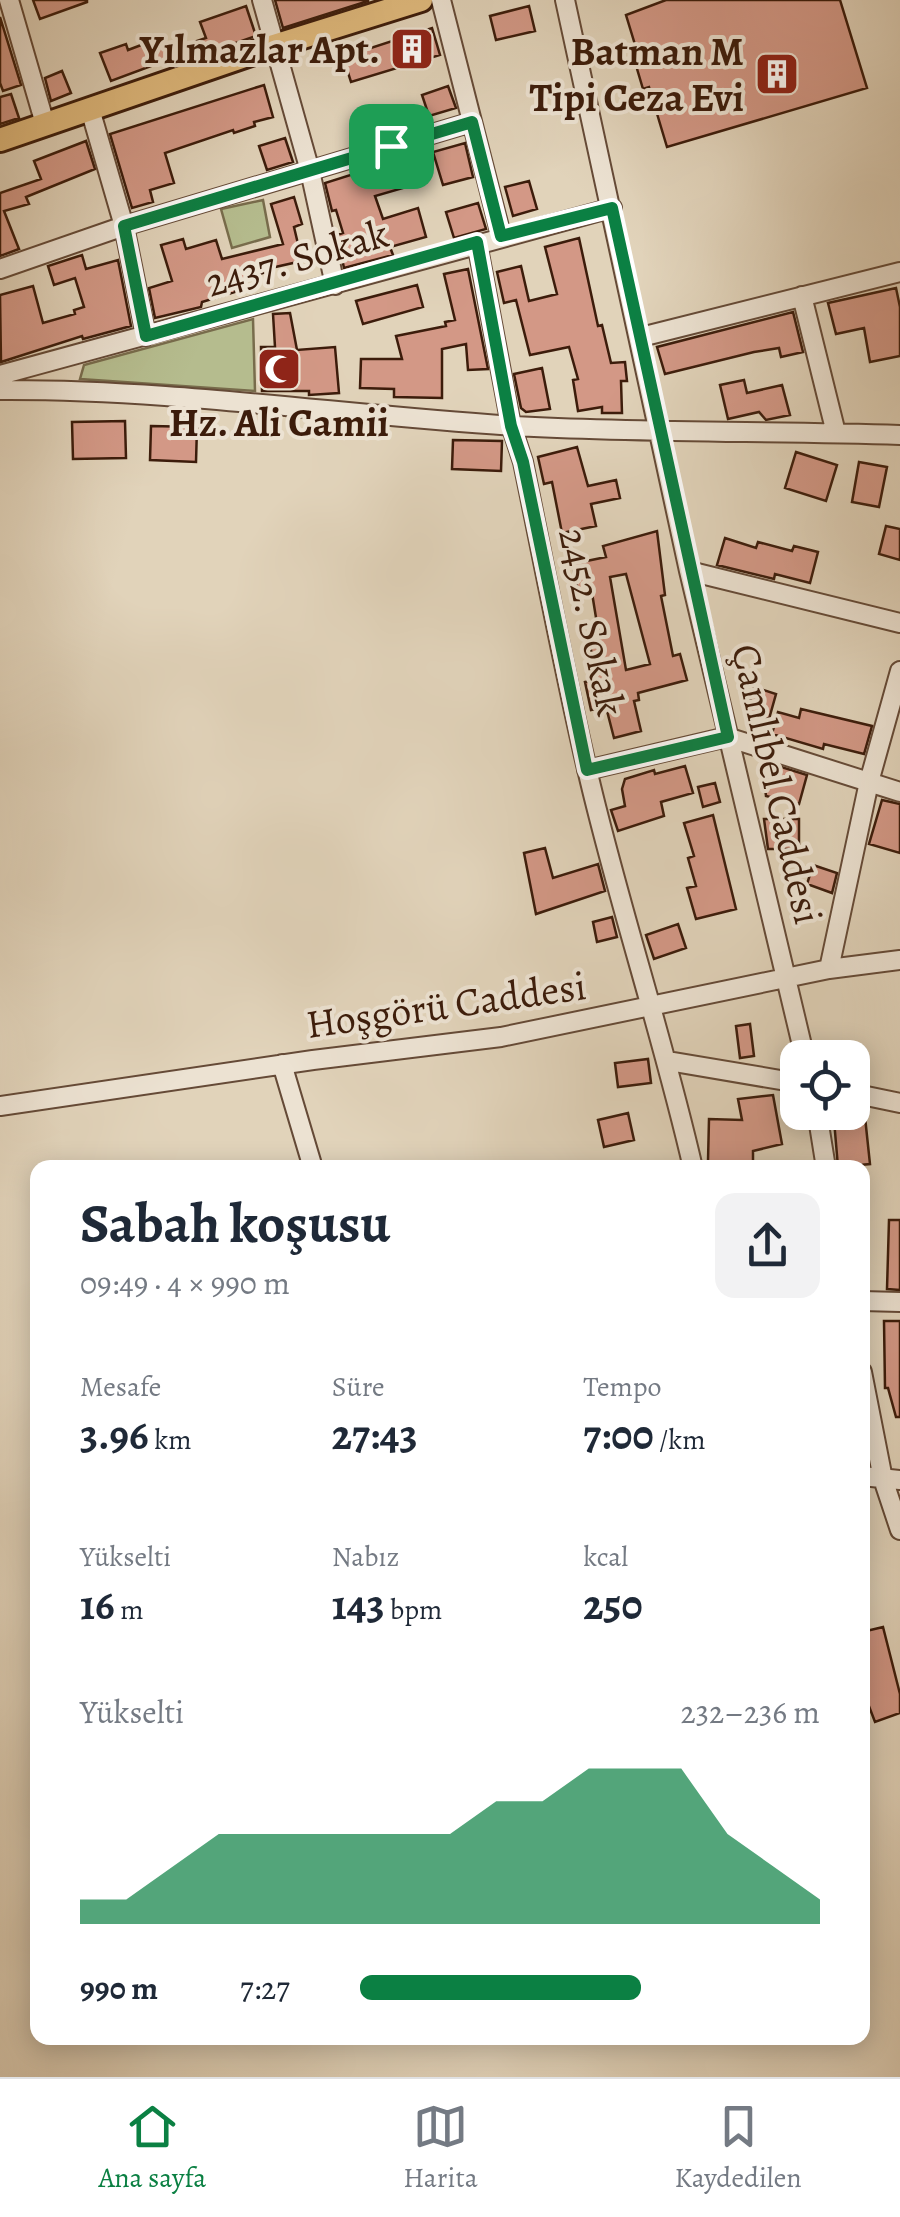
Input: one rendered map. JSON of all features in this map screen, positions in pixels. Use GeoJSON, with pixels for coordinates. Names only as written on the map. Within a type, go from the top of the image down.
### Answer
{"type":"FeatureCollection","features":[{"type":"Feature","properties":{"kind":"main road"},"geometry":{"type":"LineString","coordinates":[[0,140],[421,0]]}},
{"type":"Feature","properties":{"kind":"street"},"geometry":{"type":"LineString","coordinates":[[9,0],[46,124]]}},
{"type":"Feature","properties":{"kind":"street"},"geometry":{"type":"LineString","coordinates":[[262,0],[310,171],[336,285]]}},
{"type":"Feature","properties":{"kind":"street"},"geometry":{"type":"LineString","coordinates":[[441,0],[501,236]]}},
{"type":"Feature","properties":{"kind":"street","name":"Çamlıbel Caddesi"},"geometry":{"type":"LineString","coordinates":[[565,0],[690,571],[801,1040]]}},
{"type":"Feature","properties":{"kind":"street"},"geometry":{"type":"LineString","coordinates":[[90,109],[124,226],[146,336]]}},
{"type":"Feature","properties":{"kind":"street"},"geometry":{"type":"LineString","coordinates":[[0,269],[124,226],[472,122]]}},
{"type":"Feature","properties":{"kind":"street","name":"2437. Sokak"},"geometry":{"type":"LineString","coordinates":[[0,374],[612,208]]}},
{"type":"Feature","properties":{"kind":"street","name":"2452. Sokak"},"geometry":{"type":"LineString","coordinates":[[477,242],[511,426],[523,462],[587,770],[650,1008],[668,1061],[691,1160]]}},
{"type":"Feature","properties":{"kind":"street"},"geometry":{"type":"LineString","coordinates":[[641,337],[900,272]]}},
{"type":"Feature","properties":{"kind":"street"},"geometry":{"type":"LineString","coordinates":[[802,296],[836,433]]}},
{"type":"Feature","properties":{"kind":"street"},"geometry":{"type":"LineString","coordinates":[[0,390],[84,389],[511,426],[662,433],[900,436]]}},
{"type":"Feature","properties":{"kind":"street"},"geometry":{"type":"LineString","coordinates":[[690,571],[900,623]]}},
{"type":"Feature","properties":{"kind":"street"},"geometry":{"type":"LineString","coordinates":[[829,970],[869,782],[900,671]]}},
{"type":"Feature","properties":{"kind":"street"},"geometry":{"type":"LineString","coordinates":[[587,770],[728,737],[900,792]]}},
{"type":"Feature","properties":{"kind":"street","name":"Hoşgörü Caddesi"},"geometry":{"type":"LineString","coordinates":[[0,1106],[282,1064],[501,1037],[786,978],[900,960]]}},
{"type":"Feature","properties":{"kind":"street"},"geometry":{"type":"LineString","coordinates":[[668,1061],[780,1079]]}},
{"type":"Feature","properties":{"kind":"street"},"geometry":{"type":"LineString","coordinates":[[282,1064],[311,1160]]}},
{"type":"Feature","properties":{"kind":"street"},"geometry":{"type":"LineString","coordinates":[[870,1096],[900,1102]]}},
{"type":"Feature","properties":{"kind":"street"},"geometry":{"type":"LineString","coordinates":[[820,1130],[825,1160]]}},
{"type":"Feature","properties":{"kind":"street"},"geometry":{"type":"LineString","coordinates":[[870,1301],[900,1302]]}},
{"type":"Feature","properties":{"kind":"street"},"geometry":{"type":"LineString","coordinates":[[870,1402],[900,1530]]}},
{"type":"Feature","properties":{"kind":"green space"},"geometry":{"type":"Polygon","coordinates":[[[263,200],[270,237],[232,248],[221,209],[263,200]]]}},
{"type":"Feature","properties":{"kind":"green space"},"geometry":{"type":"Polygon","coordinates":[[[253,319],[255,391],[80,379],[84,365],[253,319]]]}},
{"type":"Feature","properties":{"kind":"building"},"geometry":{"type":"Polygon","coordinates":[[[33,0],[87,0],[87,2],[40,19],[33,0]]]}},
{"type":"Feature","properties":{"kind":"building"},"geometry":{"type":"Polygon","coordinates":[[[275,0],[368,0],[368,1],[283,28],[275,0]]]}},
{"type":"Feature","properties":{"kind":"building","name":"Batman M Tipi Ceza Evi"},"geometry":{"type":"Polygon","coordinates":[[[666,0],[840,0],[867,88],[667,147],[649,87],[643,89],[635,62],[640,61],[626,15],[666,0]]]}},
{"type":"Feature","properties":{"kind":"building"},"geometry":{"type":"Polygon","coordinates":[[[246,6],[256,36],[184,61],[179,47],[206,38],[200,22],[246,6]]]}},
{"type":"Feature","properties":{"kind":"building"},"geometry":{"type":"Polygon","coordinates":[[[529,6],[535,31],[496,40],[490,16],[529,6]]]}},
{"type":"Feature","properties":{"kind":"building"},"geometry":{"type":"Polygon","coordinates":[[[0,17],[21,85],[3,91],[0,83],[0,17]]]}},
{"type":"Feature","properties":{"kind":"building"},"geometry":{"type":"Polygon","coordinates":[[[432,28],[440,55],[351,82],[343,57],[432,28]]]}},
{"type":"Feature","properties":{"kind":"building"},"geometry":{"type":"Polygon","coordinates":[[[162,37],[170,59],[111,81],[100,53],[126,44],[128,50],[162,37]]]}},
{"type":"Feature","properties":{"kind":"building"},"geometry":{"type":"Polygon","coordinates":[[[62,71],[71,93],[51,101],[45,78],[62,71]]]}},
{"type":"Feature","properties":{"kind":"building"},"geometry":{"type":"Polygon","coordinates":[[[264,85],[273,117],[165,153],[174,183],[150,190],[153,202],[132,208],[110,134],[264,85]]]}},
{"type":"Feature","properties":{"kind":"building"},"geometry":{"type":"Polygon","coordinates":[[[448,86],[456,108],[429,116],[422,95],[448,86]]]}},
{"type":"Feature","properties":{"kind":"building"},"geometry":{"type":"Polygon","coordinates":[[[11,94],[19,118],[0,124],[0,97],[11,94]]]}},
{"type":"Feature","properties":{"kind":"building"},"geometry":{"type":"Polygon","coordinates":[[[285,138],[293,162],[267,170],[259,146],[285,138]]]}},
{"type":"Feature","properties":{"kind":"building"},"geometry":{"type":"Polygon","coordinates":[[[86,141],[95,169],[26,197],[29,204],[4,211],[19,249],[0,256],[0,193],[41,179],[34,161],[86,141]]]}},
{"type":"Feature","properties":{"kind":"building"},"geometry":{"type":"Polygon","coordinates":[[[465,143],[473,177],[443,185],[433,152],[465,143]]]}},
{"type":"Feature","properties":{"kind":"building"},"geometry":{"type":"Polygon","coordinates":[[[401,159],[410,186],[375,196],[383,219],[418,208],[426,237],[390,247],[393,255],[344,268],[337,235],[343,233],[325,183],[401,159]]]}},
{"type":"Feature","properties":{"kind":"building"},"geometry":{"type":"Polygon","coordinates":[[[529,181],[537,209],[513,216],[505,187],[529,181]]]}},
{"type":"Feature","properties":{"kind":"building"},"geometry":{"type":"Polygon","coordinates":[[[294,197],[302,224],[294,227],[302,261],[262,270],[263,273],[232,283],[235,292],[202,302],[201,307],[155,318],[149,288],[172,281],[161,245],[183,239],[186,249],[216,240],[222,259],[283,244],[271,204],[294,197]]]}},
{"type":"Feature","properties":{"kind":"building"},"geometry":{"type":"Polygon","coordinates":[[[478,203],[486,229],[454,238],[446,212],[478,203]]]}},
{"type":"Feature","properties":{"kind":"building"},"geometry":{"type":"Polygon","coordinates":[[[579,238],[598,326],[602,325],[611,363],[625,362],[627,381],[621,381],[622,413],[602,413],[602,407],[578,411],[573,380],[578,379],[569,347],[530,355],[516,300],[504,303],[497,272],[521,266],[529,301],[557,294],[545,247],[579,238]]]}},
{"type":"Feature","properties":{"kind":"building"},"geometry":{"type":"Polygon","coordinates":[[[82,255],[86,269],[118,260],[131,326],[83,339],[82,336],[1,362],[0,295],[33,286],[43,323],[75,314],[74,310],[84,307],[75,278],[54,285],[48,266],[82,255]]]}},
{"type":"Feature","properties":{"kind":"building"},"geometry":{"type":"Polygon","coordinates":[[[468,269],[488,369],[468,370],[466,344],[442,349],[442,398],[394,397],[394,389],[360,388],[361,359],[402,359],[396,336],[446,326],[445,322],[455,320],[444,274],[468,269]]]}},
{"type":"Feature","properties":{"kind":"building"},"geometry":{"type":"Polygon","coordinates":[[[417,285],[423,307],[363,324],[356,301],[417,285]]]}},
{"type":"Feature","properties":{"kind":"building"},"geometry":{"type":"Polygon","coordinates":[[[896,288],[900,356],[870,362],[864,328],[836,334],[828,303],[896,288]]]}},
{"type":"Feature","properties":{"kind":"building"},"geometry":{"type":"Polygon","coordinates":[[[793,312],[803,352],[781,357],[779,348],[665,374],[657,347],[793,312]]]}},
{"type":"Feature","properties":{"kind":"building"},"geometry":{"type":"Polygon","coordinates":[[[290,313],[297,350],[335,347],[339,393],[262,391],[261,347],[275,347],[273,314],[290,313]]]}},
{"type":"Feature","properties":{"kind":"building"},"geometry":{"type":"Polygon","coordinates":[[[542,368],[550,409],[526,412],[521,408],[514,374],[542,368]]]}},
{"type":"Feature","properties":{"kind":"building"},"geometry":{"type":"Polygon","coordinates":[[[744,380],[747,393],[782,385],[790,415],[766,420],[759,412],[728,419],[720,385],[744,380]]]}},
{"type":"Feature","properties":{"kind":"building"},"geometry":{"type":"Polygon","coordinates":[[[125,421],[126,458],[73,459],[72,422],[125,421]]]}},
{"type":"Feature","properties":{"kind":"building"},"geometry":{"type":"Polygon","coordinates":[[[151,426],[197,427],[196,462],[150,460],[151,426]]]}},
{"type":"Feature","properties":{"kind":"building"},"geometry":{"type":"Polygon","coordinates":[[[453,440],[502,441],[501,471],[452,469],[453,440]]]}},
{"type":"Feature","properties":{"kind":"building"},"geometry":{"type":"Polygon","coordinates":[[[577,447],[588,486],[616,480],[620,498],[591,504],[596,526],[562,533],[552,482],[544,484],[538,457],[577,447]]]}},
{"type":"Feature","properties":{"kind":"building"},"geometry":{"type":"Polygon","coordinates":[[[796,452],[837,465],[826,501],[785,488],[796,452]]]}},
{"type":"Feature","properties":{"kind":"building"},"geometry":{"type":"Polygon","coordinates":[[[859,462],[887,467],[879,507],[852,502],[859,462]]]}},
{"type":"Feature","properties":{"kind":"building"},"geometry":{"type":"Polygon","coordinates":[[[886,526],[900,529],[900,560],[879,554],[886,526]]]}},
{"type":"Feature","properties":{"kind":"building"},"geometry":{"type":"Polygon","coordinates":[[[657,531],[665,595],[661,596],[673,656],[680,654],[687,680],[638,693],[639,700],[634,701],[641,731],[614,738],[606,707],[591,710],[585,682],[596,680],[589,638],[599,636],[592,593],[579,595],[572,564],[606,557],[603,546],[657,531]],[[626,574],[610,577],[626,670],[650,664],[626,574]]]}},
{"type":"Feature","properties":{"kind":"building"},"geometry":{"type":"Polygon","coordinates":[[[725,538],[756,548],[758,542],[792,551],[794,546],[818,552],[810,583],[717,565],[725,538]]]}},
{"type":"Feature","properties":{"kind":"building"},"geometry":{"type":"Polygon","coordinates":[[[754,687],[776,694],[769,719],[747,713],[754,687]]]}},
{"type":"Feature","properties":{"kind":"building"},"geometry":{"type":"Polygon","coordinates":[[[801,709],[872,726],[864,754],[824,744],[823,749],[772,734],[778,712],[799,718],[801,709]]]}},
{"type":"Feature","properties":{"kind":"building"},"geometry":{"type":"Polygon","coordinates":[[[762,761],[807,775],[799,804],[766,796],[762,761]]]}},
{"type":"Feature","properties":{"kind":"building"},"geometry":{"type":"Polygon","coordinates":[[[685,766],[693,793],[661,802],[664,816],[618,831],[611,810],[625,806],[625,779],[685,766]]]}},
{"type":"Feature","properties":{"kind":"building"},"geometry":{"type":"Polygon","coordinates":[[[715,783],[720,802],[703,807],[698,787],[715,783]]]}},
{"type":"Feature","properties":{"kind":"building"},"geometry":{"type":"Polygon","coordinates":[[[882,800],[900,804],[900,853],[869,844],[882,800]]]}},
{"type":"Feature","properties":{"kind":"building"},"geometry":{"type":"Polygon","coordinates":[[[713,815],[736,909],[696,919],[687,888],[696,886],[688,858],[694,856],[684,823],[713,815]]]}},
{"type":"Feature","properties":{"kind":"building"},"geometry":{"type":"Polygon","coordinates":[[[764,819],[799,819],[799,849],[768,849],[764,819]]]}},
{"type":"Feature","properties":{"kind":"building"},"geometry":{"type":"Polygon","coordinates":[[[545,848],[553,878],[598,864],[605,891],[536,914],[524,853],[545,848]]]}},
{"type":"Feature","properties":{"kind":"building"},"geometry":{"type":"Polygon","coordinates":[[[813,865],[837,873],[832,893],[807,884],[813,865]]]}},
{"type":"Feature","properties":{"kind":"building"},"geometry":{"type":"Polygon","coordinates":[[[612,917],[617,937],[597,942],[593,922],[612,917]]]}},
{"type":"Feature","properties":{"kind":"building"},"geometry":{"type":"Polygon","coordinates":[[[678,924],[686,948],[654,959],[646,935],[678,924]]]}},
{"type":"Feature","properties":{"kind":"building"},"geometry":{"type":"Polygon","coordinates":[[[750,1024],[754,1056],[740,1058],[736,1026],[750,1024]]]}},
{"type":"Feature","properties":{"kind":"building"},"geometry":{"type":"Polygon","coordinates":[[[648,1059],[651,1083],[618,1087],[615,1063],[648,1059]]]}},
{"type":"Feature","properties":{"kind":"building"},"geometry":{"type":"Polygon","coordinates":[[[773,1095],[782,1144],[753,1151],[753,1160],[708,1160],[709,1119],[742,1120],[738,1099],[773,1095]]]}},
{"type":"Feature","properties":{"kind":"building"},"geometry":{"type":"Polygon","coordinates":[[[628,1113],[634,1140],[604,1147],[598,1120],[628,1113]]]}},
{"type":"Feature","properties":{"kind":"building"},"geometry":{"type":"Polygon","coordinates":[[[835,1130],[866,1130],[870,1160],[837,1160],[835,1130]]]}},
{"type":"Feature","properties":{"kind":"building"},"geometry":{"type":"Polygon","coordinates":[[[889,1220],[900,1220],[900,1290],[887,1289],[889,1220]]]}},
{"type":"Feature","properties":{"kind":"building"},"geometry":{"type":"Polygon","coordinates":[[[884,1321],[900,1321],[900,1417],[896,1417],[885,1388],[884,1321]]]}},
{"type":"Feature","properties":{"kind":"building"},"geometry":{"type":"Polygon","coordinates":[[[883,1627],[900,1694],[900,1713],[875,1722],[870,1709],[870,1630],[883,1627]]]}},
{"type":"Feature","properties":{"kind":"place","name":"Yılmazlar Apt."},"geometry":{"type":"Point","coordinates":[412,49]}},
{"type":"Feature","properties":{"kind":"place","name":"Batman M Tipi Ceza Evi"},"geometry":{"type":"Point","coordinates":[777,74]}},
{"type":"Feature","properties":{"kind":"place","name":"Hz. Ali Camii"},"geometry":{"type":"Point","coordinates":[279,369]}},
{"type":"Feature","properties":{"kind":"route"},"geometry":{"type":"LineString","coordinates":[[472,122],[501,236],[612,208],[728,737],[587,770],[523,462],[511,426],[477,242],[146,336],[124,226],[391,146],[472,122]]}}]}
